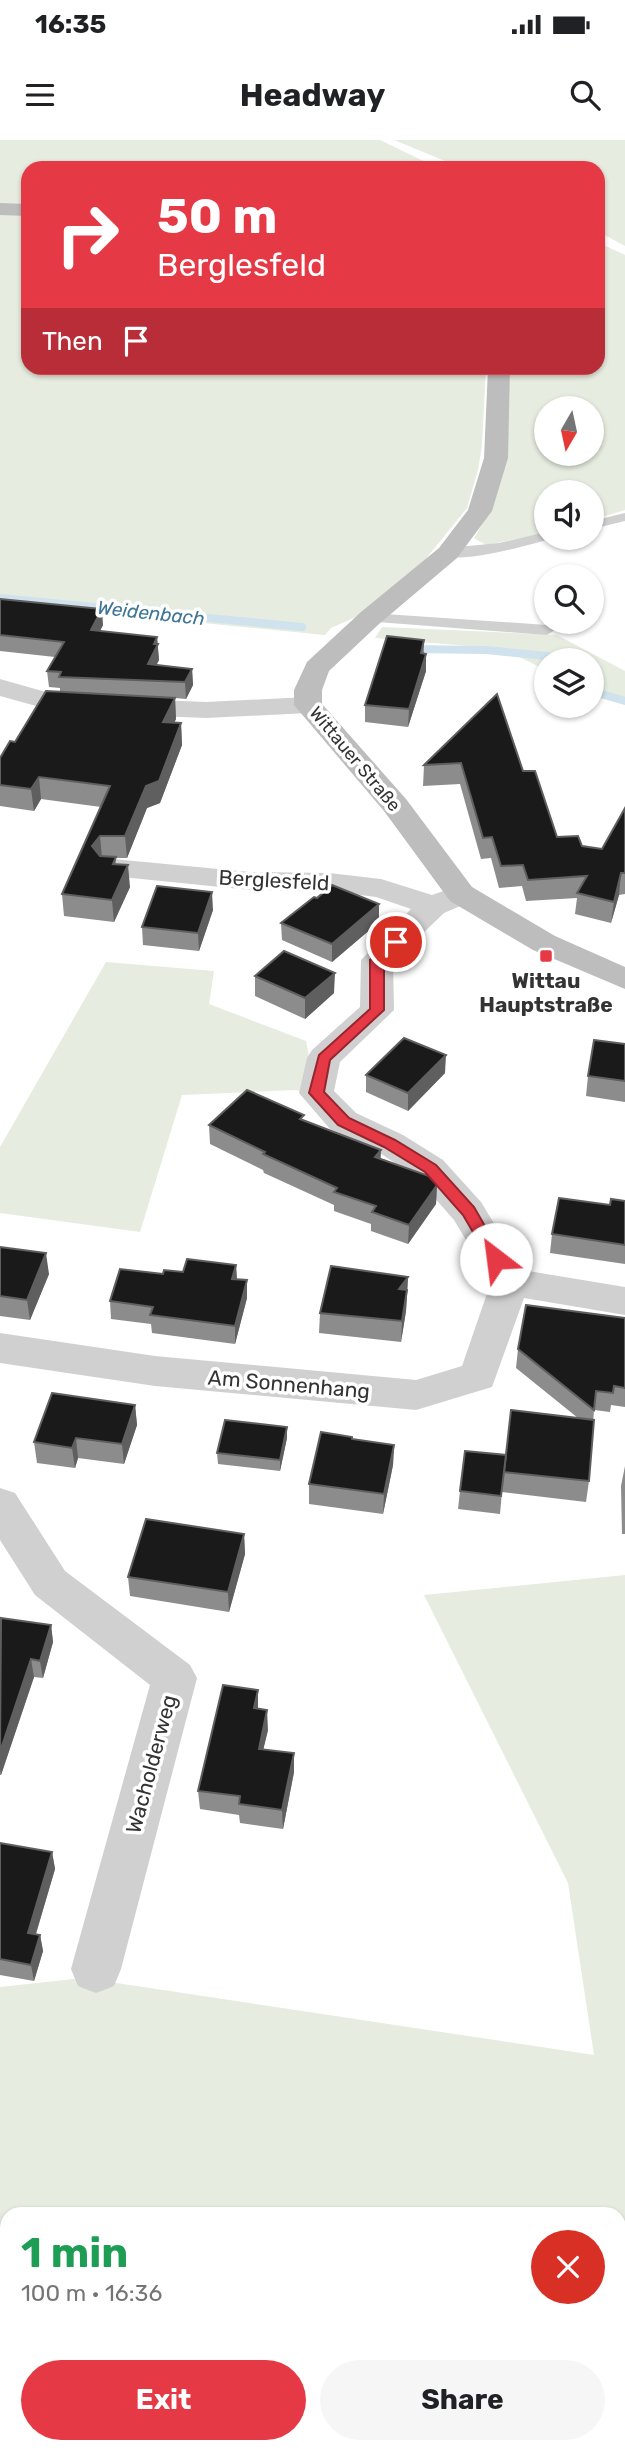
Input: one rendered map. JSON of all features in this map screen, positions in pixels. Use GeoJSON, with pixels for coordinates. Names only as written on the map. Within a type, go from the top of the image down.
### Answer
{"type":"FeatureCollection","features":[{"type":"Feature","properties":{"kind":"street"},"geometry":{"type":"LineString","coordinates":[[0,209],[21,210]]}},
{"type":"Feature","properties":{"kind":"street","name":"Wittauer Straße"},"geometry":{"type":"LineString","coordinates":[[499,375],[496,458],[480,511],[448,553],[370,618],[317,668],[308,690],[308,705],[395,805],[447,900],[625,979]]}},
{"type":"Feature","properties":{"kind":"street"},"geometry":{"type":"LineString","coordinates":[[0,687],[58,704],[206,710],[308,705]]}},
{"type":"Feature","properties":{"kind":"street","name":"Berglesfeld"},"geometry":{"type":"LineString","coordinates":[[113,868],[250,881],[329,883],[381,888],[447,900]]}},
{"type":"Feature","properties":{"kind":"street"},"geometry":{"type":"LineString","coordinates":[[447,900],[377,960],[377,1010],[324,1058],[316,1093],[343,1121],[390,1143],[430,1169],[468,1211],[510,1282],[625,1301]]}},
{"type":"Feature","properties":{"kind":"street","name":"Am Sonnenhang"},"geometry":{"type":"LineString","coordinates":[[0,1348],[155,1371],[416,1395],[478,1376],[510,1282]]}},
{"type":"Feature","properties":{"kind":"street","name":"Wacholderweg"},"geometry":{"type":"LineString","coordinates":[[0,1505],[50,1583],[174,1678],[96,1969]]}},
{"type":"Feature","properties":{"kind":"lane"},"geometry":{"type":"LineString","coordinates":[[604,522],[625,517]]}},
{"type":"Feature","properties":{"kind":"lane"},"geometry":{"type":"LineString","coordinates":[[448,553],[499,548],[534,539]]}},
{"type":"Feature","properties":{"kind":"lane"},"geometry":{"type":"LineString","coordinates":[[370,618],[534,629]]}},
{"type":"Feature","properties":{"kind":"shaded area"},"geometry":{"type":"Polygon","coordinates":[[[0,140],[380,140],[424,161],[21,161],[21,375],[486,375],[482,445],[467,508],[416,571],[365,613],[331,628],[325,635],[0,603],[0,140]]]}},
{"type":"Feature","properties":{"kind":"shaded area"},"geometry":{"type":"Polygon","coordinates":[[[394,140],[625,140],[625,246],[605,235],[605,161],[445,161],[394,140]]]}},
{"type":"Feature","properties":{"kind":"shaded area"},"geometry":{"type":"Polygon","coordinates":[[[605,246],[625,255],[625,510],[604,516],[604,480],[534,480],[534,535],[486,545],[474,538],[494,504],[503,375],[605,375],[605,246]]]}},
{"type":"Feature","properties":{"kind":"shaded area"},"geometry":{"type":"Polygon","coordinates":[[[382,627],[557,635],[582,648],[534,648],[534,664],[503,649],[375,638],[382,627]]]}},
{"type":"Feature","properties":{"kind":"shaded area"},"geometry":{"type":"Polygon","coordinates":[[[604,660],[625,671],[625,702],[604,696],[604,660]]]}},
{"type":"Feature","properties":{"kind":"shaded area"},"geometry":{"type":"Polygon","coordinates":[[[106,962],[214,971],[209,1004],[306,1041],[316,1093],[295,1090],[182,1095],[140,1232],[0,1213],[0,1147],[106,962]]]}},
{"type":"Feature","properties":{"kind":"shaded area"},"geometry":{"type":"Polygon","coordinates":[[[625,1575],[625,2207],[0,2207],[0,1987],[83,1978],[594,2055],[568,1883],[424,1595],[625,1575]]]}},
{"type":"Feature","properties":{"kind":"building"},"geometry":{"type":"Polygon","coordinates":[[[0,599],[102,609],[91,630],[157,637],[154,644],[158,644],[148,664],[192,669],[185,682],[59,677],[61,672],[47,671],[64,642],[0,635],[0,599]]]}},
{"type":"Feature","properties":{"kind":"building"},"geometry":{"type":"Polygon","coordinates":[[[387,636],[424,640],[421,653],[426,654],[409,709],[365,705],[387,636]]]}},
{"type":"Feature","properties":{"kind":"building"},"geometry":{"type":"Polygon","coordinates":[[[46,691],[175,698],[163,722],[181,723],[159,781],[146,786],[125,836],[100,836],[92,846],[100,856],[116,857],[113,864],[128,865],[112,900],[62,894],[110,786],[39,777],[31,789],[0,785],[0,758],[10,741],[15,742],[46,691]]]}},
{"type":"Feature","properties":{"kind":"building"},"geometry":{"type":"Polygon","coordinates":[[[497,694],[523,771],[535,771],[557,837],[578,836],[582,846],[602,849],[625,808],[625,873],[621,873],[614,902],[577,893],[587,876],[528,880],[523,865],[501,866],[492,837],[483,838],[461,763],[424,765],[497,694]]]}},
{"type":"Feature","properties":{"kind":"building"},"geometry":{"type":"Polygon","coordinates":[[[332,885],[379,904],[332,944],[281,923],[314,897],[317,898],[332,885]]]}},
{"type":"Feature","properties":{"kind":"building"},"geometry":{"type":"Polygon","coordinates":[[[157,886],[212,892],[198,933],[142,927],[157,886]]]}},
{"type":"Feature","properties":{"kind":"building"},"geometry":{"type":"Polygon","coordinates":[[[284,951],[335,973],[305,998],[255,976],[284,951]]]}},
{"type":"Feature","properties":{"kind":"building"},"geometry":{"type":"Polygon","coordinates":[[[404,1038],[446,1055],[408,1093],[366,1075],[404,1038]]]}},
{"type":"Feature","properties":{"kind":"building"},"geometry":{"type":"Polygon","coordinates":[[[594,1040],[625,1044],[625,1081],[588,1076],[594,1040]]]}},
{"type":"Feature","properties":{"kind":"building"},"geometry":{"type":"Polygon","coordinates":[[[247,1090],[304,1115],[300,1119],[381,1150],[375,1157],[429,1176],[437,1185],[409,1225],[372,1212],[376,1206],[334,1192],[337,1188],[263,1154],[265,1152],[209,1125],[247,1090]]]}},
{"type":"Feature","properties":{"kind":"building"},"geometry":{"type":"Polygon","coordinates":[[[559,1198],[610,1205],[611,1199],[625,1201],[625,1245],[552,1234],[559,1198]]]}},
{"type":"Feature","properties":{"kind":"building"},"geometry":{"type":"Polygon","coordinates":[[[0,1247],[46,1253],[27,1300],[0,1296],[0,1247]]]}},
{"type":"Feature","properties":{"kind":"building"},"geometry":{"type":"Polygon","coordinates":[[[187,1259],[236,1265],[232,1279],[247,1280],[235,1326],[150,1315],[153,1307],[110,1301],[120,1269],[163,1274],[164,1270],[183,1272],[187,1259]]]}},
{"type":"Feature","properties":{"kind":"building"},"geometry":{"type":"Polygon","coordinates":[[[331,1266],[408,1277],[399,1289],[407,1290],[402,1321],[320,1313],[331,1266]]]}},
{"type":"Feature","properties":{"kind":"building"},"geometry":{"type":"Polygon","coordinates":[[[526,1305],[625,1318],[625,1388],[614,1386],[613,1393],[596,1391],[594,1410],[518,1349],[526,1305]]]}},
{"type":"Feature","properties":{"kind":"building"},"geometry":{"type":"Polygon","coordinates":[[[52,1393],[135,1405],[122,1444],[76,1438],[72,1448],[34,1442],[52,1393]]]}},
{"type":"Feature","properties":{"kind":"building"},"geometry":{"type":"Polygon","coordinates":[[[511,1410],[594,1420],[589,1481],[504,1472],[511,1410]]]}},
{"type":"Feature","properties":{"kind":"building"},"geometry":{"type":"Polygon","coordinates":[[[225,1420],[287,1427],[280,1460],[217,1453],[225,1420]]]}},
{"type":"Feature","properties":{"kind":"building"},"geometry":{"type":"Polygon","coordinates":[[[321,1432],[394,1445],[384,1494],[309,1484],[321,1432]]]}},
{"type":"Feature","properties":{"kind":"building"},"geometry":{"type":"Polygon","coordinates":[[[465,1451],[506,1455],[501,1496],[460,1491],[465,1451]]]}},
{"type":"Feature","properties":{"kind":"building"},"geometry":{"type":"Polygon","coordinates":[[[146,1519],[244,1534],[228,1592],[128,1577],[146,1519]]]}},
{"type":"Feature","properties":{"kind":"building"},"geometry":{"type":"Polygon","coordinates":[[[1,1618],[51,1625],[40,1661],[31,1659],[0,1752],[1,1618]]]}},
{"type":"Feature","properties":{"kind":"building"},"geometry":{"type":"Polygon","coordinates":[[[223,1685],[258,1690],[254,1708],[267,1710],[259,1749],[294,1753],[282,1810],[239,1804],[240,1796],[198,1791],[223,1685]]]}},
{"type":"Feature","properties":{"kind":"building"},"geometry":{"type":"Polygon","coordinates":[[[0,1843],[52,1852],[28,1933],[40,1935],[31,1965],[0,1959],[0,1843]]]}},
{"type":"Feature","properties":{"kind":"waterway","name":"Weidenbach"},"geometry":{"type":"LineString","coordinates":[[0,598],[302,627]]}},
{"type":"Feature","properties":{"kind":"waterway","name":"Weidenbach"},"geometry":{"type":"LineString","coordinates":[[407,649],[486,650],[534,655]]}},
{"type":"Feature","properties":{"kind":"waterway","name":"Weidenbach"},"geometry":{"type":"LineString","coordinates":[[604,695],[625,701]]}},
{"type":"Feature","properties":{"kind":"place","name":"Wittau Hauptstraße"},"geometry":{"type":"Point","coordinates":[546,956]}},
{"type":"Feature","properties":{"kind":"route"},"geometry":{"type":"LineString","coordinates":[[396,942],[377,960],[377,1010],[324,1058],[316,1093],[343,1121],[390,1143],[430,1169],[468,1211],[496,1259]]}}]}
